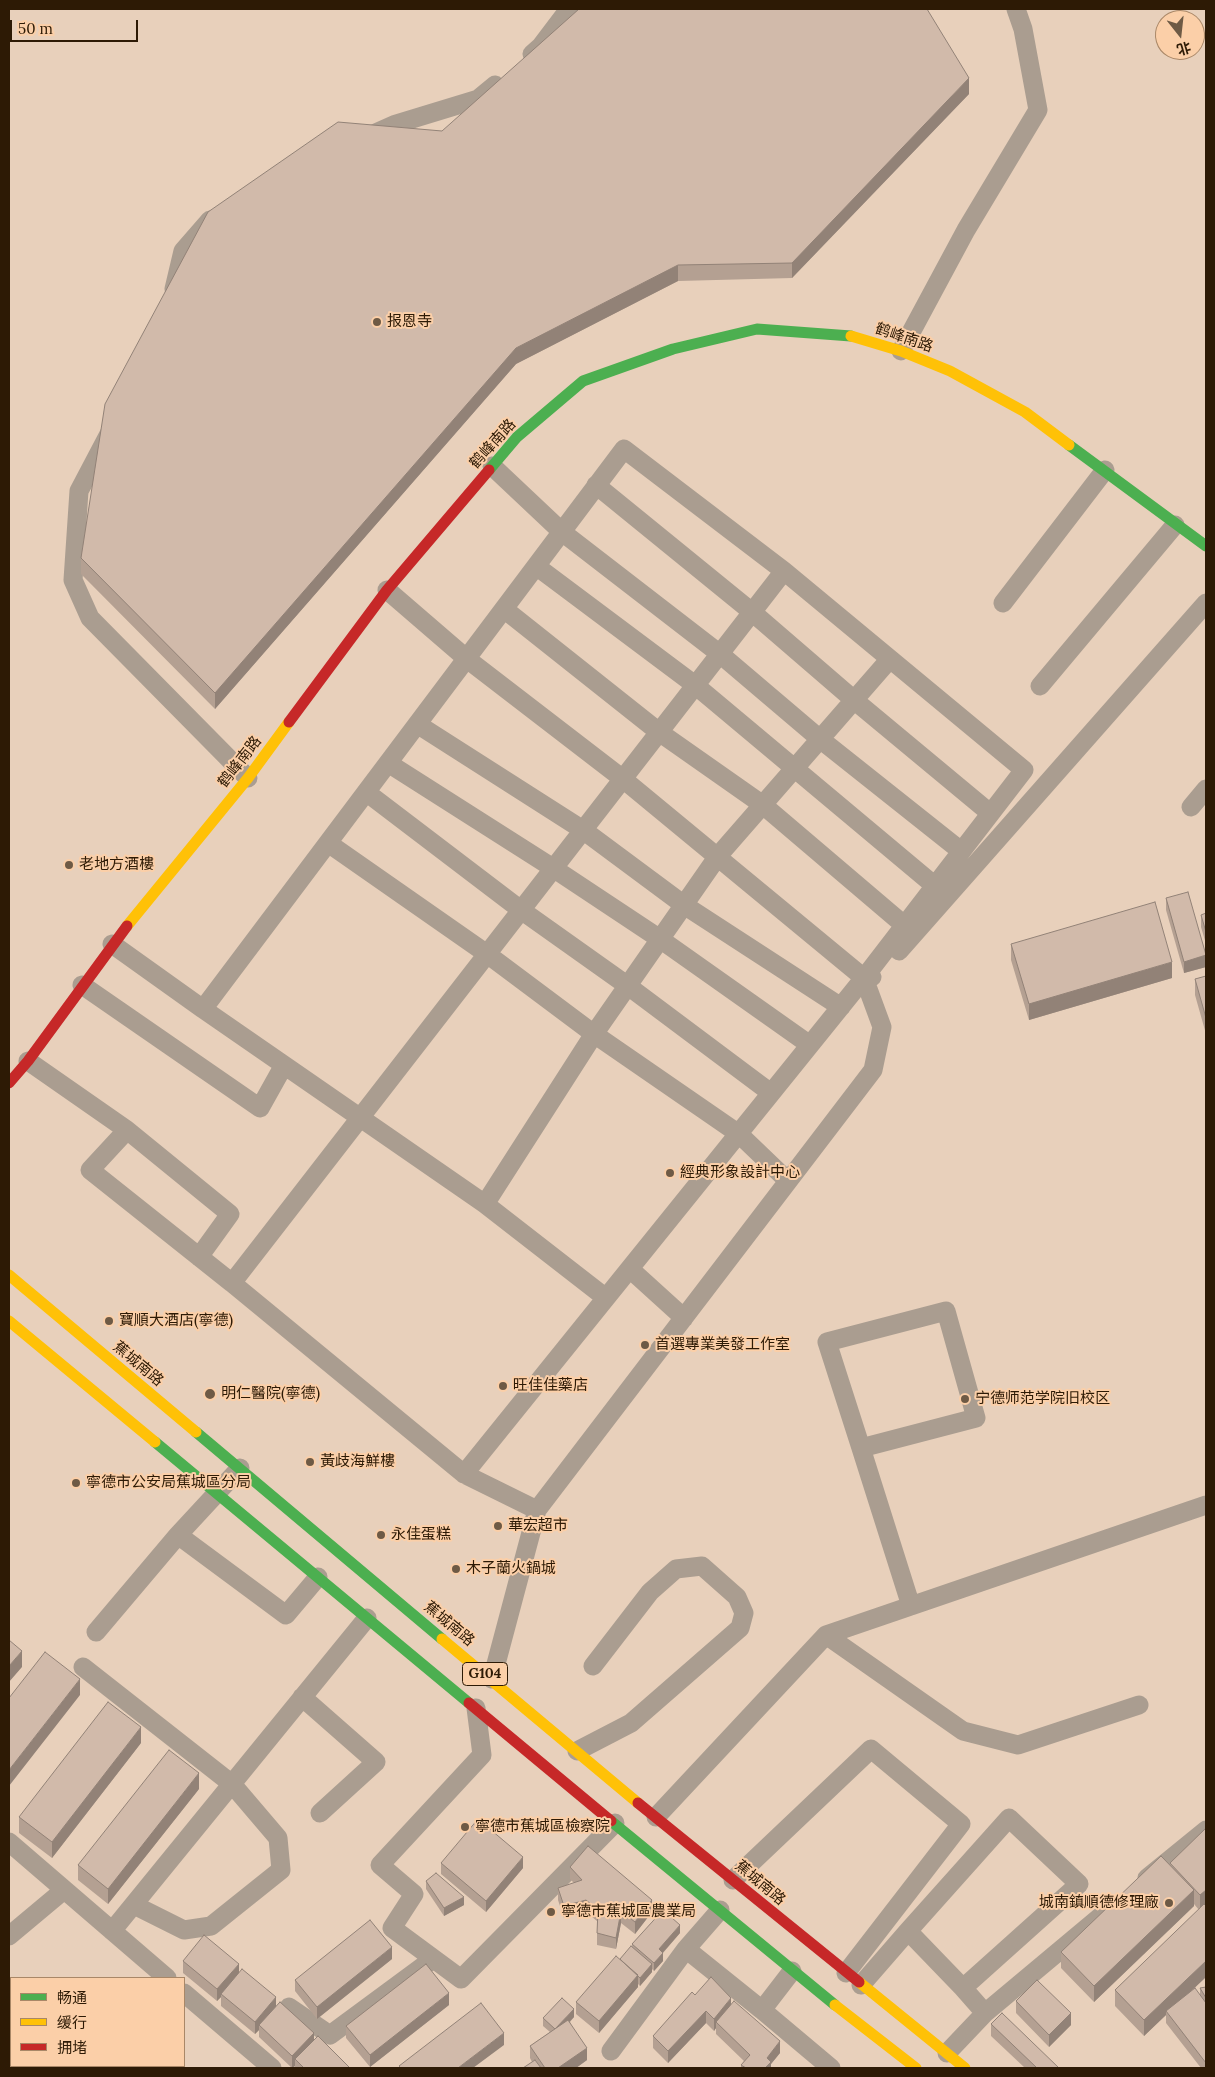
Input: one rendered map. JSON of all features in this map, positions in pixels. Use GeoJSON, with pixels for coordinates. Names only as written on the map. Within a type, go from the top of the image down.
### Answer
{"type":"FeatureCollection","features":[{"type":"Feature","properties":{"kind":"main road","name":"鹤峰南路"},"geometry":{"type":"LineString","coordinates":[[9,1083],[28,1061],[112,944],[248,778],[387,590],[517,437],[583,381],[673,349],[757,329],[852,336],[901,351],[950,371],[1025,412],[1105,470],[1175,525],[1206,546]]}},
{"type":"Feature","properties":{"kind":"main road","name":"蕉城南路"},"geometry":{"type":"LineString","coordinates":[[9,1275],[656,1817],[965,2068]]}},
{"type":"Feature","properties":{"kind":"main road","name":"G104"},"geometry":{"type":"LineString","coordinates":[[9,1321],[792,1971],[916,2068]]}},
{"type":"Feature","properties":{"kind":"street"},"geometry":{"type":"LineString","coordinates":[[352,144],[396,124],[478,99],[541,46],[569,9]]}},
{"type":"Feature","properties":{"kind":"street"},"geometry":{"type":"LineString","coordinates":[[901,351],[966,230],[1038,110],[1023,29],[1016,9]]}},
{"type":"Feature","properties":{"kind":"street"},"geometry":{"type":"LineString","coordinates":[[170,306],[184,252],[222,207]]}},
{"type":"Feature","properties":{"kind":"street"},"geometry":{"type":"LineString","coordinates":[[116,421],[79,491],[73,580],[90,618],[248,778]]}},
{"type":"Feature","properties":{"kind":"street"},"geometry":{"type":"LineString","coordinates":[[203,1009],[624,449],[784,571],[1024,770],[841,1007],[464,1474]]}},
{"type":"Feature","properties":{"kind":"street"},"geometry":{"type":"LineString","coordinates":[[492,466],[562,532],[720,654],[820,739],[961,851]]}},
{"type":"Feature","properties":{"kind":"street"},"geometry":{"type":"LineString","coordinates":[[1003,603],[1105,470]]}},
{"type":"Feature","properties":{"kind":"street"},"geometry":{"type":"LineString","coordinates":[[596,485],[752,612],[990,813]]}},
{"type":"Feature","properties":{"kind":"street"},"geometry":{"type":"LineString","coordinates":[[1040,686],[1175,525]]}},
{"type":"Feature","properties":{"kind":"street"},"geometry":{"type":"LineString","coordinates":[[536,566],[696,685],[935,886]]}},
{"type":"Feature","properties":{"kind":"street"},"geometry":{"type":"LineString","coordinates":[[232,1282],[784,571]]}},
{"type":"Feature","properties":{"kind":"street"},"geometry":{"type":"LineString","coordinates":[[387,590],[467,658],[623,779],[718,856],[864,978],[882,1027],[873,1070],[537,1510],[492,1679]]}},
{"type":"Feature","properties":{"kind":"street"},"geometry":{"type":"LineString","coordinates":[[864,978],[877,976],[1206,603]]}},
{"type":"Feature","properties":{"kind":"street"},"geometry":{"type":"LineString","coordinates":[[504,609],[659,732],[763,805],[904,925]]}},
{"type":"Feature","properties":{"kind":"street"},"geometry":{"type":"LineString","coordinates":[[485,1204],[594,1034],[718,856],[889,660]]}},
{"type":"Feature","properties":{"kind":"street"},"geometry":{"type":"LineString","coordinates":[[417,724],[583,830],[684,905],[841,1007]]}},
{"type":"Feature","properties":{"kind":"street"},"geometry":{"type":"LineString","coordinates":[[388,763],[660,939],[810,1045]]}},
{"type":"Feature","properties":{"kind":"street"},"geometry":{"type":"LineString","coordinates":[[1191,807],[1206,790]]}},
{"type":"Feature","properties":{"kind":"street"},"geometry":{"type":"LineString","coordinates":[[366,792],[521,910],[628,986],[771,1093]]}},
{"type":"Feature","properties":{"kind":"street"},"geometry":{"type":"LineString","coordinates":[[328,843],[487,954],[594,1034],[739,1134],[788,1181]]}},
{"type":"Feature","properties":{"kind":"street"},"geometry":{"type":"LineString","coordinates":[[112,944],[485,1204],[606,1298]]}},
{"type":"Feature","properties":{"kind":"street"},"geometry":{"type":"LineString","coordinates":[[82,985],[260,1108],[284,1065]]}},
{"type":"Feature","properties":{"kind":"street"},"geometry":{"type":"LineString","coordinates":[[28,1061],[127,1130],[230,1214],[199,1257]]}},
{"type":"Feature","properties":{"kind":"street"},"geometry":{"type":"LineString","coordinates":[[127,1130],[90,1170],[232,1282],[464,1474],[537,1510]]}},
{"type":"Feature","properties":{"kind":"street"},"geometry":{"type":"LineString","coordinates":[[630,1269],[684,1318]]}},
{"type":"Feature","properties":{"kind":"street"},"geometry":{"type":"LineString","coordinates":[[861,1448],[976,1418],[946,1311],[827,1342],[910,1606]]}},
{"type":"Feature","properties":{"kind":"street"},"geometry":{"type":"LineString","coordinates":[[96,1632],[178,1534],[240,1468]]}},
{"type":"Feature","properties":{"kind":"street"},"geometry":{"type":"LineString","coordinates":[[656,1817],[826,1635],[1206,1504]]}},
{"type":"Feature","properties":{"kind":"street"},"geometry":{"type":"LineString","coordinates":[[178,1534],[286,1615],[318,1577]]}},
{"type":"Feature","properties":{"kind":"street"},"geometry":{"type":"LineString","coordinates":[[577,1751],[631,1724],[740,1628],[744,1612],[737,1597],[702,1566],[676,1569],[650,1592],[593,1666]]}},
{"type":"Feature","properties":{"kind":"street"},"geometry":{"type":"LineString","coordinates":[[112,1932],[367,1618]]}},
{"type":"Feature","properties":{"kind":"street"},"geometry":{"type":"LineString","coordinates":[[826,1635],[963,1731],[1018,1745],[1139,1705]]}},
{"type":"Feature","properties":{"kind":"street"},"geometry":{"type":"LineString","coordinates":[[83,1667],[232,1784],[278,1838],[282,1870],[211,1926],[184,1930],[134,1905]]}},
{"type":"Feature","properties":{"kind":"street"},"geometry":{"type":"LineString","coordinates":[[302,1698],[376,1762],[320,1813]]}},
{"type":"Feature","properties":{"kind":"street"},"geometry":{"type":"LineString","coordinates":[[476,1708],[482,1755],[380,1865],[414,1894],[392,1928],[461,1979],[615,1823]]}},
{"type":"Feature","properties":{"kind":"street"},"geometry":{"type":"LineString","coordinates":[[733,1880],[871,1749],[962,1824],[846,1973]]}},
{"type":"Feature","properties":{"kind":"street"},"geometry":{"type":"LineString","coordinates":[[861,1985],[1009,1818],[1079,1884],[963,1988]]}},
{"type":"Feature","properties":{"kind":"street"},"geometry":{"type":"LineString","coordinates":[[1137,1886],[1206,1830]]}},
{"type":"Feature","properties":{"kind":"street"},"geometry":{"type":"LineString","coordinates":[[9,1842],[166,1977]]}},
{"type":"Feature","properties":{"kind":"street"},"geometry":{"type":"LineString","coordinates":[[9,1936],[64,1890]]}},
{"type":"Feature","properties":{"kind":"street"},"geometry":{"type":"LineString","coordinates":[[947,2053],[985,2013],[1114,1905]]}},
{"type":"Feature","properties":{"kind":"street"},"geometry":{"type":"LineString","coordinates":[[611,2051],[686,1950],[720,1910]]}},
{"type":"Feature","properties":{"kind":"street"},"geometry":{"type":"LineString","coordinates":[[908,1932],[985,2013]]}},
{"type":"Feature","properties":{"kind":"street"},"geometry":{"type":"LineString","coordinates":[[686,1950],[831,2068]]}},
{"type":"Feature","properties":{"kind":"street"},"geometry":{"type":"LineString","coordinates":[[289,2007],[330,2035],[433,1959]]}},
{"type":"Feature","properties":{"kind":"street"},"geometry":{"type":"LineString","coordinates":[[762,2010],[792,1971]]}},
{"type":"Feature","properties":{"kind":"street"},"geometry":{"type":"LineString","coordinates":[[185,1994],[272,2068]]}},
{"type":"Feature","properties":{"kind":"building","name":"报恩寺"},"geometry":{"type":"Polygon","coordinates":[[[579,9],[927,9],[969,78],[792,263],[678,265],[516,348],[215,693],[81,558],[105,404],[208,212],[338,122],[442,131],[579,9]]]}},
{"type":"Feature","properties":{"kind":"building"},"geometry":{"type":"Polygon","coordinates":[[[1188,892],[1206,955],[1184,962],[1166,898],[1188,892]]]}},
{"type":"Feature","properties":{"kind":"building"},"geometry":{"type":"Polygon","coordinates":[[[1155,902],[1172,962],[1029,1004],[1011,944],[1155,902]]]}},
{"type":"Feature","properties":{"kind":"building"},"geometry":{"type":"Polygon","coordinates":[[[1206,913],[1206,932],[1201,915],[1206,913]]]}},
{"type":"Feature","properties":{"kind":"building"},"geometry":{"type":"Polygon","coordinates":[[[1206,976],[1206,1018],[1195,979],[1206,976]]]}},
{"type":"Feature","properties":{"kind":"building"},"geometry":{"type":"Polygon","coordinates":[[[9,1640],[22,1651],[9,1666],[9,1640]]]}},
{"type":"Feature","properties":{"kind":"building"},"geometry":{"type":"Polygon","coordinates":[[[45,1652],[80,1679],[9,1770],[9,1698],[45,1652]]]}},
{"type":"Feature","properties":{"kind":"building"},"geometry":{"type":"Polygon","coordinates":[[[108,1702],[141,1727],[52,1842],[19,1817],[108,1702]]]}},
{"type":"Feature","properties":{"kind":"building"},"geometry":{"type":"Polygon","coordinates":[[[169,1750],[199,1773],[108,1889],[78,1865],[169,1750]]]}},
{"type":"Feature","properties":{"kind":"building"},"geometry":{"type":"Polygon","coordinates":[[[478,1819],[523,1857],[486,1901],[441,1863],[478,1819]]]}},
{"type":"Feature","properties":{"kind":"building"},"geometry":{"type":"Polygon","coordinates":[[[1206,1828],[1206,1890],[1200,1895],[1170,1863],[1206,1828]]]}},
{"type":"Feature","properties":{"kind":"building"},"geometry":{"type":"Polygon","coordinates":[[[588,1846],[652,1900],[635,1922],[621,1911],[616,1938],[597,1933],[598,1910],[586,1900],[564,1906],[558,1888],[582,1880],[570,1867],[588,1846]]]}},
{"type":"Feature","properties":{"kind":"building"},"geometry":{"type":"Polygon","coordinates":[[[1161,1856],[1194,1890],[1094,1986],[1061,1952],[1161,1856]]]}},
{"type":"Feature","properties":{"kind":"building"},"geometry":{"type":"Polygon","coordinates":[[[436,1873],[464,1897],[444,1908],[426,1881],[436,1873]]]}},
{"type":"Feature","properties":{"kind":"building"},"geometry":{"type":"Polygon","coordinates":[[[1204,1904],[1206,1906],[1206,1961],[1144,2020],[1115,1990],[1204,1904]]]}},
{"type":"Feature","properties":{"kind":"building"},"geometry":{"type":"Polygon","coordinates":[[[663,1910],[680,1925],[659,1949],[663,1953],[654,1963],[632,1944],[663,1910]]]}},
{"type":"Feature","properties":{"kind":"building"},"geometry":{"type":"Polygon","coordinates":[[[370,1920],[392,1947],[317,2007],[295,1980],[370,1920]]]}},
{"type":"Feature","properties":{"kind":"building"},"geometry":{"type":"Polygon","coordinates":[[[204,1935],[239,1964],[217,1989],[183,1961],[204,1935]]]}},
{"type":"Feature","properties":{"kind":"building"},"geometry":{"type":"Polygon","coordinates":[[[631,1946],[652,1964],[640,1978],[620,1959],[631,1946]]]}},
{"type":"Feature","properties":{"kind":"building"},"geometry":{"type":"Polygon","coordinates":[[[616,1956],[638,1975],[599,2021],[576,2002],[616,1956]]]}},
{"type":"Feature","properties":{"kind":"building"},"geometry":{"type":"Polygon","coordinates":[[[426,1964],[449,1993],[370,2055],[346,2026],[426,1964]]]}},
{"type":"Feature","properties":{"kind":"building"},"geometry":{"type":"Polygon","coordinates":[[[242,1969],[276,1997],[255,2022],[221,1994],[242,1969]]]}},
{"type":"Feature","properties":{"kind":"building"},"geometry":{"type":"Polygon","coordinates":[[[711,1977],[731,1998],[714,2019],[706,2011],[668,2051],[653,2036],[692,1992],[695,1995],[711,1977]]]}},
{"type":"Feature","properties":{"kind":"building"},"geometry":{"type":"Polygon","coordinates":[[[1037,1980],[1071,2013],[1049,2035],[1016,2001],[1037,1980]]]}},
{"type":"Feature","properties":{"kind":"building"},"geometry":{"type":"Polygon","coordinates":[[[1206,1987],[1206,1998],[1200,1988],[1206,1987]]]}},
{"type":"Feature","properties":{"kind":"building"},"geometry":{"type":"Polygon","coordinates":[[[1195,1988],[1206,2003],[1206,2063],[1166,2011],[1195,1988]]]}},
{"type":"Feature","properties":{"kind":"building"},"geometry":{"type":"Polygon","coordinates":[[[562,1998],[574,2009],[555,2029],[543,2018],[562,1998]]]}},
{"type":"Feature","properties":{"kind":"building"},"geometry":{"type":"Polygon","coordinates":[[[734,2001],[780,2041],[767,2058],[771,2062],[765,2068],[746,2068],[741,2065],[750,2055],[716,2022],[734,2001]]]}},
{"type":"Feature","properties":{"kind":"building"},"geometry":{"type":"Polygon","coordinates":[[[280,2002],[314,2033],[292,2056],[259,2025],[280,2002]]]}},
{"type":"Feature","properties":{"kind":"building"},"geometry":{"type":"Polygon","coordinates":[[[481,2003],[504,2033],[458,2068],[401,2068],[399,2066],[481,2003]]]}},
{"type":"Feature","properties":{"kind":"building"},"geometry":{"type":"Polygon","coordinates":[[[1002,2013],[1059,2068],[1037,2068],[991,2024],[1002,2013]]]}},
{"type":"Feature","properties":{"kind":"building"},"geometry":{"type":"Polygon","coordinates":[[[568,2020],[587,2048],[558,2068],[545,2068],[530,2046],[568,2020]]]}},
{"type":"Feature","properties":{"kind":"building"},"geometry":{"type":"Polygon","coordinates":[[[318,2036],[350,2068],[304,2068],[295,2059],[318,2036]]]}},
{"type":"Feature","properties":{"kind":"building"},"geometry":{"type":"Polygon","coordinates":[[[535,2060],[541,2068],[523,2068],[535,2060]]]}},
{"type":"Feature","properties":{"kind":"traffic: fast"},"geometry":{"type":"LineString","coordinates":[[489,470],[517,437],[583,381],[673,349],[757,329],[851,336]]}},
{"type":"Feature","properties":{"kind":"traffic: fast"},"geometry":{"type":"LineString","coordinates":[[1069,445],[1206,546]]}},
{"type":"Feature","properties":{"kind":"traffic: fast"},"geometry":{"type":"LineString","coordinates":[[196,1432],[442,1639]]}},
{"type":"Feature","properties":{"kind":"traffic: fast"},"geometry":{"type":"LineString","coordinates":[[155,1442],[469,1703]]}},
{"type":"Feature","properties":{"kind":"traffic: fast"},"geometry":{"type":"LineString","coordinates":[[611,1821],[835,2005]]}},
{"type":"Feature","properties":{"kind":"traffic: slow"},"geometry":{"type":"LineString","coordinates":[[851,336],[901,351],[950,371],[1025,412],[1069,445]]}},
{"type":"Feature","properties":{"kind":"traffic: slow"},"geometry":{"type":"LineString","coordinates":[[127,926],[248,778],[289,722]]}},
{"type":"Feature","properties":{"kind":"traffic: slow"},"geometry":{"type":"LineString","coordinates":[[9,1275],[196,1432]]}},
{"type":"Feature","properties":{"kind":"traffic: slow"},"geometry":{"type":"LineString","coordinates":[[9,1321],[155,1442]]}},
{"type":"Feature","properties":{"kind":"traffic: slow"},"geometry":{"type":"LineString","coordinates":[[442,1639],[638,1803]]}},
{"type":"Feature","properties":{"kind":"traffic: slow"},"geometry":{"type":"LineString","coordinates":[[859,1982],[965,2068]]}},
{"type":"Feature","properties":{"kind":"traffic: slow"},"geometry":{"type":"LineString","coordinates":[[835,2005],[916,2068]]}},
{"type":"Feature","properties":{"kind":"traffic: jam"},"geometry":{"type":"LineString","coordinates":[[289,722],[387,590],[489,470]]}},
{"type":"Feature","properties":{"kind":"traffic: jam"},"geometry":{"type":"LineString","coordinates":[[9,1083],[28,1061],[127,926]]}},
{"type":"Feature","properties":{"kind":"traffic: jam"},"geometry":{"type":"LineString","coordinates":[[469,1703],[611,1821]]}},
{"type":"Feature","properties":{"kind":"traffic: jam"},"geometry":{"type":"LineString","coordinates":[[638,1803],[859,1982]]}},
{"type":"Feature","properties":{"kind":"place","name":"报恩寺"},"geometry":{"type":"Point","coordinates":[377,322]}},
{"type":"Feature","properties":{"kind":"place","name":"老地方酒樓"},"geometry":{"type":"Point","coordinates":[69,865]}},
{"type":"Feature","properties":{"kind":"place","name":"經典形象設計中心"},"geometry":{"type":"Point","coordinates":[670,1173]}},
{"type":"Feature","properties":{"kind":"place","name":"寶順大酒店(寧德)"},"geometry":{"type":"Point","coordinates":[109,1321]}},
{"type":"Feature","properties":{"kind":"place","name":"首選專業美發工作室"},"geometry":{"type":"Point","coordinates":[645,1345]}},
{"type":"Feature","properties":{"kind":"place","name":"旺佳佳藥店"},"geometry":{"type":"Point","coordinates":[503,1386]}},
{"type":"Feature","properties":{"kind":"place","name":"明仁醫院(寧德)"},"geometry":{"type":"Point","coordinates":[210,1394]}},
{"type":"Feature","properties":{"kind":"place","name":"宁德师范学院旧校区"},"geometry":{"type":"Point","coordinates":[965,1399]}},
{"type":"Feature","properties":{"kind":"place","name":"黃歧海鮮樓"},"geometry":{"type":"Point","coordinates":[310,1462]}},
{"type":"Feature","properties":{"kind":"place","name":"寧德市公安局蕉城區分局"},"geometry":{"type":"Point","coordinates":[76,1483]}},
{"type":"Feature","properties":{"kind":"place","name":"華宏超市"},"geometry":{"type":"Point","coordinates":[498,1526]}},
{"type":"Feature","properties":{"kind":"place","name":"永佳蛋糕"},"geometry":{"type":"Point","coordinates":[381,1535]}},
{"type":"Feature","properties":{"kind":"place","name":"木子蘭火鍋城"},"geometry":{"type":"Point","coordinates":[456,1569]}},
{"type":"Feature","properties":{"kind":"place","name":"寧德市蕉城區檢察院"},"geometry":{"type":"Point","coordinates":[465,1827]}},
{"type":"Feature","properties":{"kind":"place","name":"城南鎮順德修理廠"},"geometry":{"type":"Point","coordinates":[1169,1903]}},
{"type":"Feature","properties":{"kind":"place","name":"寧德市蕉城區農業局"},"geometry":{"type":"Point","coordinates":[551,1912]}}]}
